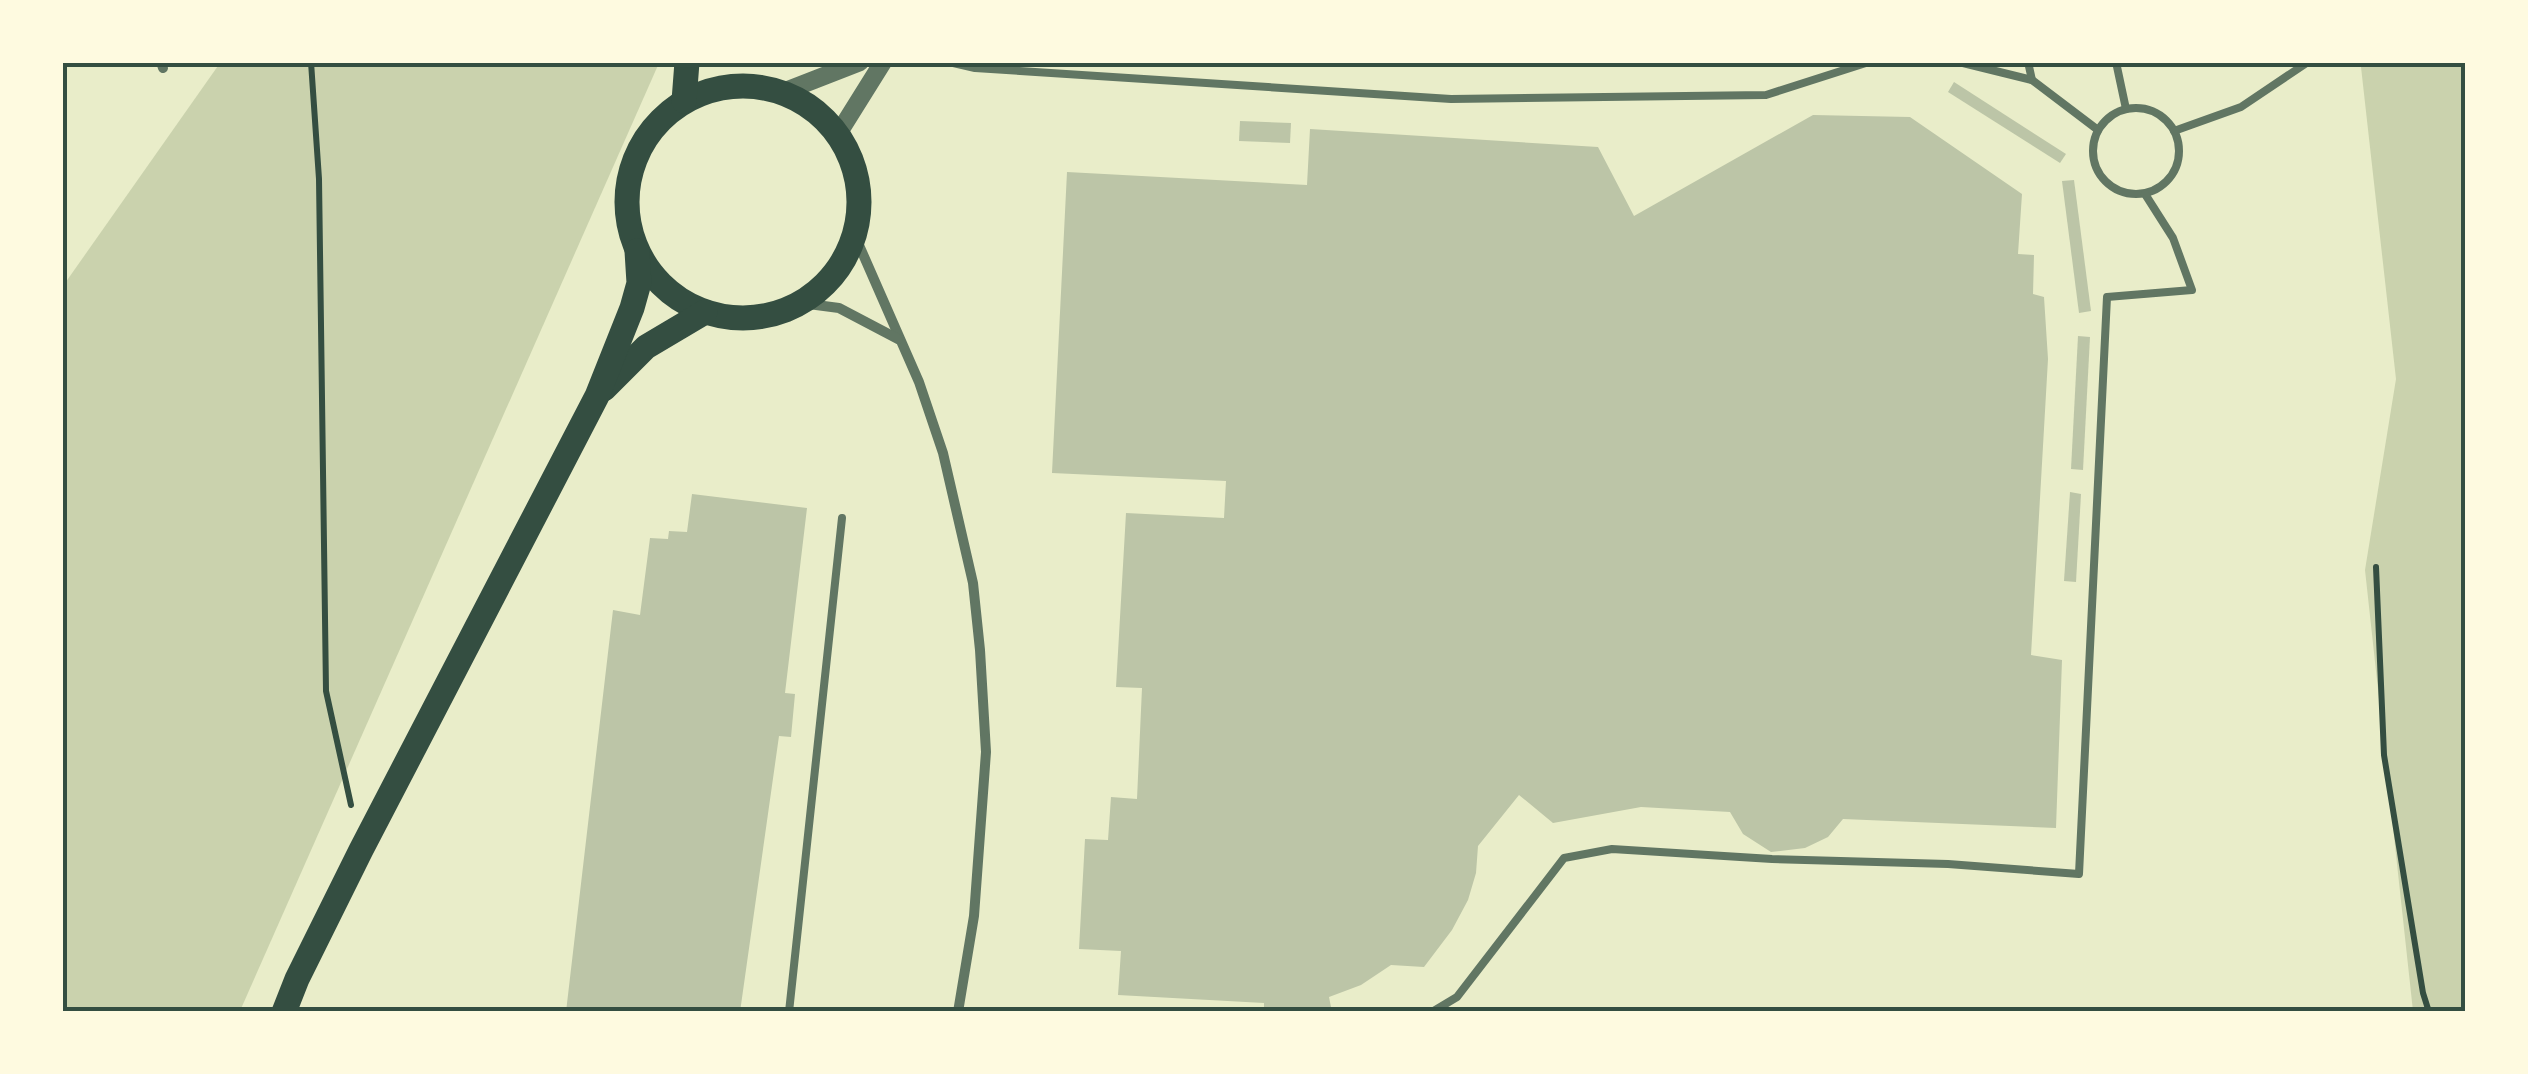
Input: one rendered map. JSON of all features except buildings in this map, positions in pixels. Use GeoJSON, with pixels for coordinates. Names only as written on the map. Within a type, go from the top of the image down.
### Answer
{"type":"FeatureCollection","features":[{"type":"Feature","properties":{"kind":"main road"},"geometry":{"type":"LineString","coordinates":[[684,101],[687,62]]}},
{"type":"Feature","properties":{"kind":"main road"},"geometry":{"type":"LineString","coordinates":[[284,1012],[361,850],[597,396],[639,283],[637,252],[627,219],[628,184],[638,152],[657,123],[684,101],[716,89],[740,74],[812,108],[838,134],[854,165],[860,200],[855,236],[843,262],[825,285],[801,303],[770,316],[738,319],[705,312],[677,298],[654,278],[637,252]]}},
{"type":"Feature","properties":{"kind":"main road"},"geometry":{"type":"LineString","coordinates":[[597,396],[646,347],[705,312]]}},
{"type":"Feature","properties":{"kind":"street"},"geometry":{"type":"LineString","coordinates":[[783,92],[860,62]]}},
{"type":"Feature","properties":{"kind":"street"},"geometry":{"type":"LineString","coordinates":[[838,134],[883,62]]}},
{"type":"Feature","properties":{"kind":"street"},"geometry":{"type":"LineString","coordinates":[[855,236],[918,382],[943,453],[972,582],[986,752],[974,916],[958,1012]]}},
{"type":"Feature","properties":{"kind":"street"},"geometry":{"type":"LineString","coordinates":[[801,303],[840,308],[899,339]]}},
{"type":"Feature","properties":{"kind":"lane"},"geometry":{"type":"LineString","coordinates":[[949,62],[975,68],[1451,99],[1766,94],[1869,62]]}},
{"type":"Feature","properties":{"kind":"lane"},"geometry":{"type":"LineString","coordinates":[[1944,62],[2032,80],[2098,130]]}},
{"type":"Feature","properties":{"kind":"lane"},"geometry":{"type":"LineString","coordinates":[[2028,62],[2032,80]]}},
{"type":"Feature","properties":{"kind":"lane"},"geometry":{"type":"LineString","coordinates":[[2116,62],[2126,109]]}},
{"type":"Feature","properties":{"kind":"lane"},"geometry":{"type":"LineString","coordinates":[[2174,131],[2241,108],[2308,62]]}},
{"type":"Feature","properties":{"kind":"lane"},"geometry":{"type":"LineString","coordinates":[[2140,107],[2164,119],[2179,146],[2172,175],[2162,186],[2145,194],[2122,192],[2109,185],[2093,160],[2098,130],[2108,118],[2126,109],[2140,107]]}},
{"type":"Feature","properties":{"kind":"lane"},"geometry":{"type":"LineString","coordinates":[[1432,1012],[1457,998],[1564,858],[1612,848],[2079,874],[2107,298],[2192,290],[2173,238],[2145,194]]}},
{"type":"Feature","properties":{"kind":"lane"},"geometry":{"type":"LineString","coordinates":[[789,1012],[842,518]]}},
{"type":"Feature","properties":{"kind":"path"},"geometry":{"type":"LineString","coordinates":[[311,62],[320,179],[326,691],[361,850]]}},
{"type":"Feature","properties":{"kind":"path"},"geometry":{"type":"LineString","coordinates":[[2376,566],[2384,756],[2429,1012]]}},
{"type":"Feature","properties":{"kind":"green space"},"geometry":{"type":"Polygon","coordinates":[[[2378,62],[2465,63],[2465,1011],[2413,1011],[2365,570],[2396,379],[2361,67],[2378,62]]]}},
{"type":"Feature","properties":{"kind":"green space"},"geometry":{"type":"Polygon","coordinates":[[[220,63],[659,63],[240,1011],[63,1012],[63,286],[220,63]]]}}]}
